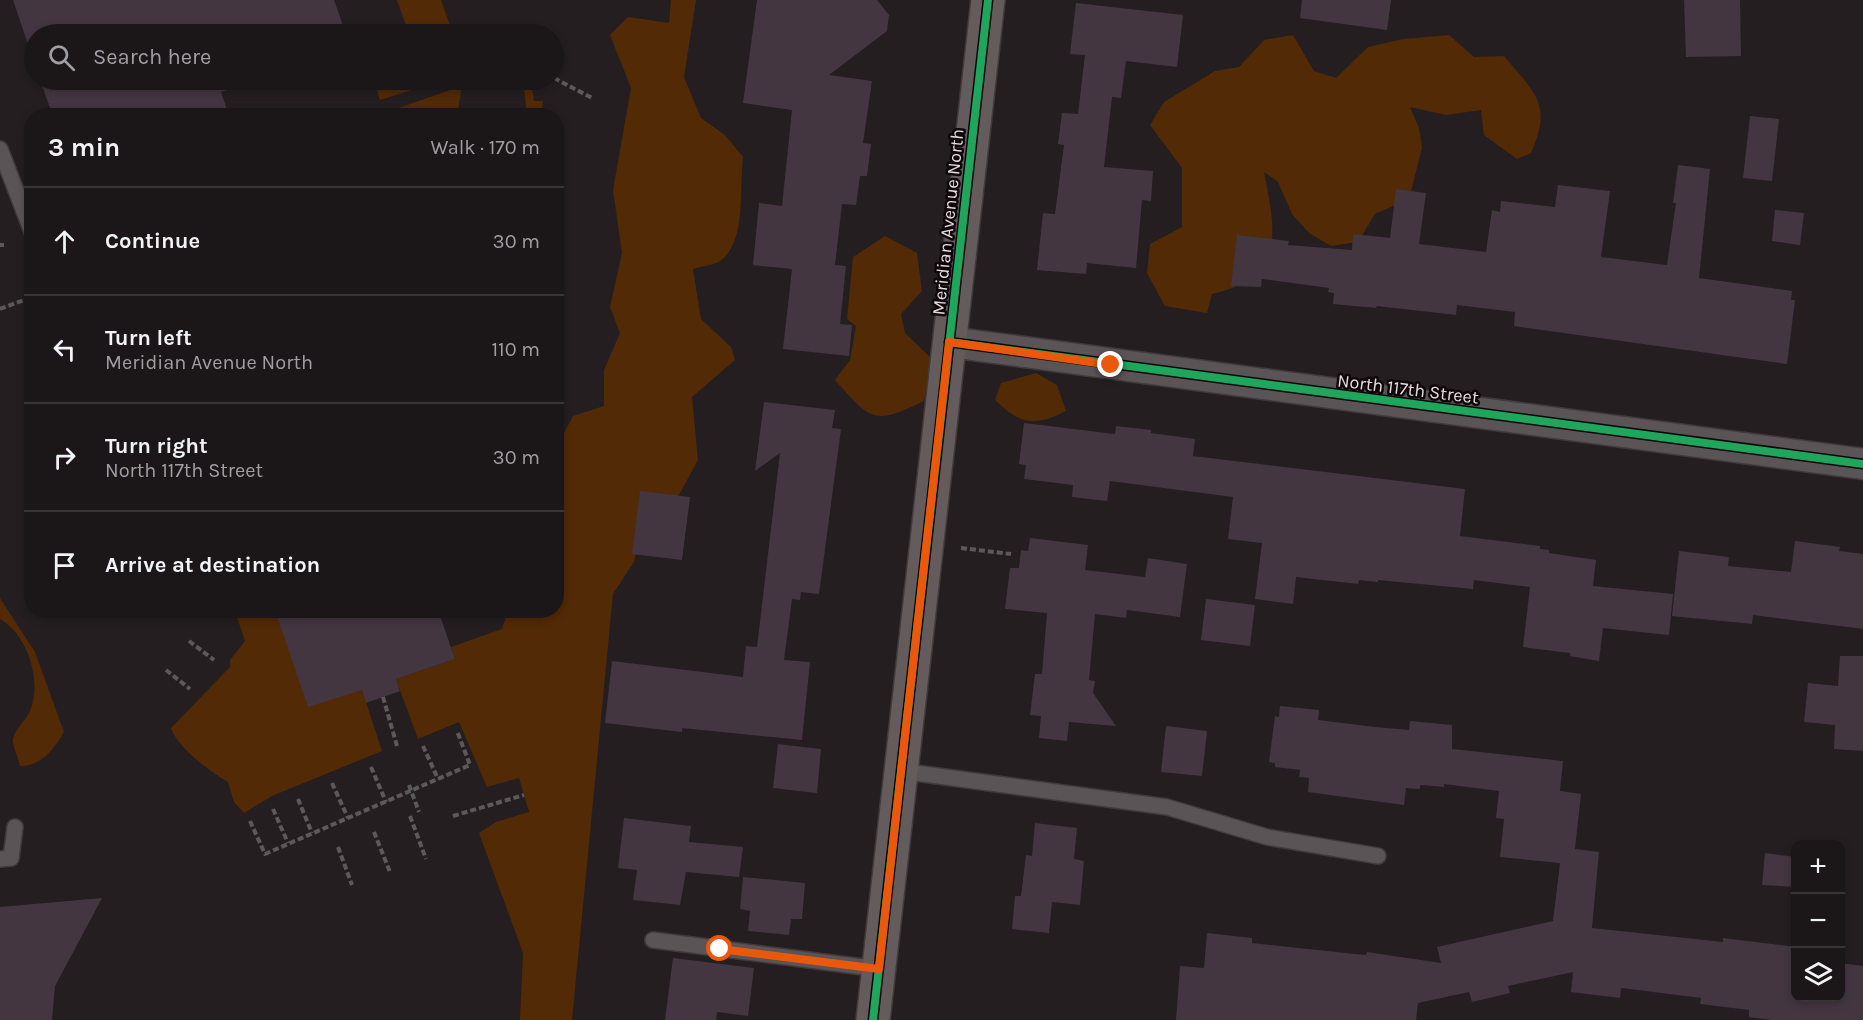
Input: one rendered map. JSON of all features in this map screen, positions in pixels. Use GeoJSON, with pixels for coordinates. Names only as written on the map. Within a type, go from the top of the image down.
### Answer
{"type":"FeatureCollection","features":[{"type":"Feature","properties":{"kind":"street","name":"Meridian Avenue North"},"geometry":{"type":"LineString","coordinates":[[873,1020],[988,0]]}},
{"type":"Feature","properties":{"kind":"street","name":"North 117th Street"},"geometry":{"type":"LineString","coordinates":[[949,342],[1863,464]]}},
{"type":"Feature","properties":{"kind":"lane"},"geometry":{"type":"LineString","coordinates":[[0,149],[24,211]]}},
{"type":"Feature","properties":{"kind":"lane"},"geometry":{"type":"LineString","coordinates":[[901,771],[1167,807],[1267,837],[1378,856]]}},
{"type":"Feature","properties":{"kind":"lane"},"geometry":{"type":"LineString","coordinates":[[0,859],[11,858],[15,827]]}},
{"type":"Feature","properties":{"kind":"lane"},"geometry":{"type":"LineString","coordinates":[[653,940],[879,969]]}},
{"type":"Feature","properties":{"kind":"path"},"geometry":{"type":"LineString","coordinates":[[564,83],[592,98]]}},
{"type":"Feature","properties":{"kind":"path"},"geometry":{"type":"LineString","coordinates":[[0,309],[24,300]]}},
{"type":"Feature","properties":{"kind":"path"},"geometry":{"type":"LineString","coordinates":[[960,548],[1011,555]]}},
{"type":"Feature","properties":{"kind":"path"},"geometry":{"type":"LineString","coordinates":[[189,641],[214,660]]}},
{"type":"Feature","properties":{"kind":"path"},"geometry":{"type":"LineString","coordinates":[[166,670],[190,689]]}},
{"type":"Feature","properties":{"kind":"path"},"geometry":{"type":"LineString","coordinates":[[383,697],[397,746]]}},
{"type":"Feature","properties":{"kind":"path"},"geometry":{"type":"LineString","coordinates":[[250,821],[265,854],[386,802],[470,765],[457,731]]}},
{"type":"Feature","properties":{"kind":"path"},"geometry":{"type":"LineString","coordinates":[[423,746],[438,779]]}},
{"type":"Feature","properties":{"kind":"path"},"geometry":{"type":"LineString","coordinates":[[371,767],[386,802]]}},
{"type":"Feature","properties":{"kind":"path"},"geometry":{"type":"LineString","coordinates":[[332,783],[348,818]]}},
{"type":"Feature","properties":{"kind":"path"},"geometry":{"type":"LineString","coordinates":[[409,785],[418,812]]}},
{"type":"Feature","properties":{"kind":"path"},"geometry":{"type":"LineString","coordinates":[[453,816],[524,795]]}},
{"type":"Feature","properties":{"kind":"path"},"geometry":{"type":"LineString","coordinates":[[298,799],[312,833]]}},
{"type":"Feature","properties":{"kind":"path"},"geometry":{"type":"LineString","coordinates":[[273,809],[288,843]]}},
{"type":"Feature","properties":{"kind":"path"},"geometry":{"type":"LineString","coordinates":[[410,816],[426,859]]}},
{"type":"Feature","properties":{"kind":"path"},"geometry":{"type":"LineString","coordinates":[[374,832],[390,872]]}},
{"type":"Feature","properties":{"kind":"path"},"geometry":{"type":"LineString","coordinates":[[338,847],[352,885]]}},
{"type":"Feature","properties":{"kind":"shaded area"},"geometry":{"type":"Polygon","coordinates":[[[397,0],[441,0],[449,24],[405,24],[397,0]]]}},
{"type":"Feature","properties":{"kind":"shaded area"},"geometry":{"type":"Polygon","coordinates":[[[671,0],[696,0],[684,77],[701,118],[725,135],[743,157],[738,228],[729,253],[714,264],[693,269],[701,319],[731,347],[735,360],[692,397],[698,460],[672,508],[643,520],[634,562],[613,594],[572,1020],[520,1020],[523,953],[479,833],[496,822],[529,812],[519,778],[487,787],[459,722],[418,739],[396,679],[455,659],[451,647],[502,629],[506,618],[564,618],[564,433],[573,416],[604,406],[604,370],[620,333],[610,307],[622,253],[613,190],[631,88],[610,35],[628,17],[669,23],[671,0]]]}},
{"type":"Feature","properties":{"kind":"shaded area"},"geometry":{"type":"Polygon","coordinates":[[[1293,35],[1314,71],[1336,78],[1368,47],[1403,39],[1449,35],[1474,57],[1504,56],[1532,90],[1537,100],[1540,122],[1531,153],[1517,159],[1484,135],[1481,110],[1446,115],[1410,107],[1419,128],[1422,148],[1409,199],[1375,214],[1358,242],[1331,246],[1309,233],[1292,214],[1278,182],[1264,172],[1272,232],[1270,249],[1264,264],[1253,276],[1236,286],[1212,294],[1207,313],[1165,306],[1147,273],[1150,244],[1182,227],[1182,168],[1150,125],[1164,102],[1215,71],[1239,67],[1264,40],[1293,35]]]}},
{"type":"Feature","properties":{"kind":"shaded area"},"geometry":{"type":"Polygon","coordinates":[[[377,90],[412,90],[380,100],[377,90]]]}},
{"type":"Feature","properties":{"kind":"shaded area"},"geometry":{"type":"Polygon","coordinates":[[[450,90],[461,90],[458,108],[398,108],[450,90]]]}},
{"type":"Feature","properties":{"kind":"shaded area"},"geometry":{"type":"Polygon","coordinates":[[[524,90],[532,90],[534,101],[543,101],[542,108],[526,108],[524,90]]]}},
{"type":"Feature","properties":{"kind":"shaded area"},"geometry":{"type":"Polygon","coordinates":[[[885,236],[917,253],[922,291],[901,314],[905,333],[933,360],[924,401],[894,414],[883,416],[866,411],[835,380],[850,360],[856,326],[847,319],[853,257],[885,236]]]}},
{"type":"Feature","properties":{"kind":"shaded area"},"geometry":{"type":"Polygon","coordinates":[[[1036,373],[1057,385],[1066,411],[1045,420],[1028,421],[1013,415],[995,400],[1001,383],[1036,373]]]}},
{"type":"Feature","properties":{"kind":"shaded area"},"geometry":{"type":"Polygon","coordinates":[[[0,598],[35,652],[64,732],[46,756],[28,765],[20,766],[13,739],[30,711],[34,687],[33,674],[30,660],[19,636],[0,619],[0,598]]]}},
{"type":"Feature","properties":{"kind":"shaded area"},"geometry":{"type":"Polygon","coordinates":[[[237,618],[283,618],[362,690],[382,751],[272,796],[244,813],[234,802],[228,782],[187,751],[171,728],[230,667],[230,660],[245,641],[237,618]]]}},
{"type":"Feature","properties":{"kind":"building"},"geometry":{"type":"Polygon","coordinates":[[[13,0],[334,0],[342,24],[24,24],[24,32],[13,0]]]}},
{"type":"Feature","properties":{"kind":"building"},"geometry":{"type":"Polygon","coordinates":[[[757,0],[877,0],[889,15],[887,31],[829,75],[872,81],[863,143],[871,144],[867,176],[860,176],[856,205],[842,204],[835,265],[846,266],[840,324],[852,325],[849,356],[783,349],[792,269],[753,265],[759,203],[782,206],[792,110],[743,103],[757,0]]]}},
{"type":"Feature","properties":{"kind":"building"},"geometry":{"type":"Polygon","coordinates":[[[1302,0],[1391,0],[1387,30],[1300,18],[1302,0]]]}},
{"type":"Feature","properties":{"kind":"building"},"geometry":{"type":"Polygon","coordinates":[[[1684,0],[1740,0],[1741,56],[1686,57],[1684,0]]]}},
{"type":"Feature","properties":{"kind":"building"},"geometry":{"type":"Polygon","coordinates":[[[1076,3],[1183,15],[1177,67],[1126,61],[1121,98],[1112,97],[1104,167],[1153,171],[1151,201],[1142,200],[1136,268],[1087,263],[1086,274],[1037,270],[1043,213],[1055,214],[1064,145],[1058,144],[1062,113],[1078,114],[1085,55],[1070,54],[1076,3]]]}},
{"type":"Feature","properties":{"kind":"building"},"geometry":{"type":"Polygon","coordinates":[[[44,90],[227,90],[221,92],[226,108],[50,108],[44,90]]]}},
{"type":"Feature","properties":{"kind":"building"},"geometry":{"type":"Polygon","coordinates":[[[1750,116],[1779,119],[1772,181],[1743,178],[1750,116]]]}},
{"type":"Feature","properties":{"kind":"building"},"geometry":{"type":"Polygon","coordinates":[[[1678,165],[1710,169],[1699,278],[1792,291],[1791,300],[1795,300],[1787,364],[1514,326],[1515,312],[1457,305],[1456,315],[1377,306],[1376,308],[1333,304],[1334,293],[1328,292],[1329,288],[1262,279],[1261,287],[1231,286],[1237,235],[1289,241],[1288,245],[1352,250],[1353,234],[1390,238],[1396,189],[1426,193],[1419,244],[1486,252],[1492,210],[1500,212],[1501,201],[1555,207],[1558,185],[1610,191],[1601,257],[1667,265],[1676,203],[1673,203],[1678,165]]]}},
{"type":"Feature","properties":{"kind":"building"},"geometry":{"type":"Polygon","coordinates":[[[1775,210],[1804,213],[1800,245],[1772,241],[1775,210]]]}},
{"type":"Feature","properties":{"kind":"building"},"geometry":{"type":"Polygon","coordinates":[[[764,402],[835,410],[832,428],[841,429],[819,594],[801,592],[800,600],[792,599],[784,660],[810,662],[802,740],[682,728],[682,732],[605,723],[612,661],[743,677],[746,646],[757,647],[780,453],[755,471],[764,402]]]}},
{"type":"Feature","properties":{"kind":"building"},"geometry":{"type":"Polygon","coordinates":[[[1024,423],[1115,434],[1116,426],[1151,430],[1151,433],[1195,439],[1193,456],[1465,489],[1460,536],[1540,546],[1540,549],[1549,550],[1549,553],[1596,560],[1593,586],[1673,594],[1669,635],[1603,628],[1599,661],[1570,656],[1570,653],[1523,647],[1530,587],[1474,580],[1473,589],[1378,580],[1378,582],[1359,580],[1358,584],[1296,577],[1293,604],[1255,599],[1262,543],[1228,539],[1233,497],[1110,481],[1107,501],[1072,497],[1073,485],[1024,479],[1026,465],[1019,464],[1024,423]]]}},
{"type":"Feature","properties":{"kind":"building"},"geometry":{"type":"Polygon","coordinates":[[[640,491],[690,497],[682,560],[632,554],[640,491]]]}},
{"type":"Feature","properties":{"kind":"building"},"geometry":{"type":"Polygon","coordinates":[[[1030,538],[1088,545],[1085,570],[1145,577],[1148,558],[1187,564],[1180,617],[1127,610],[1126,618],[1095,614],[1089,680],[1095,681],[1093,693],[1116,726],[1069,722],[1067,741],[1039,738],[1041,716],[1030,715],[1035,674],[1042,674],[1047,613],[1005,609],[1010,568],[1019,568],[1021,550],[1028,551],[1030,538]]]}},
{"type":"Feature","properties":{"kind":"building"},"geometry":{"type":"Polygon","coordinates":[[[1795,541],[1840,547],[1839,551],[1863,554],[1863,629],[1753,615],[1752,624],[1672,616],[1679,551],[1729,557],[1728,566],[1791,572],[1795,541]]]}},
{"type":"Feature","properties":{"kind":"building"},"geometry":{"type":"Polygon","coordinates":[[[1206,599],[1255,605],[1250,646],[1201,640],[1206,599]]]}},
{"type":"Feature","properties":{"kind":"building"},"geometry":{"type":"Polygon","coordinates":[[[278,618],[441,618],[455,659],[396,679],[400,691],[366,703],[362,690],[308,707],[278,618]]]}},
{"type":"Feature","properties":{"kind":"building"},"geometry":{"type":"Polygon","coordinates":[[[1840,656],[1863,656],[1863,751],[1834,749],[1835,725],[1804,722],[1808,683],[1838,686],[1840,656]]]}},
{"type":"Feature","properties":{"kind":"building"},"geometry":{"type":"Polygon","coordinates":[[[1280,706],[1319,710],[1318,720],[1375,727],[1409,730],[1410,721],[1452,725],[1452,749],[1563,761],[1560,791],[1581,794],[1575,849],[1599,852],[1592,928],[1723,942],[1723,938],[1791,946],[1791,1002],[1845,1002],[1845,964],[1863,966],[1863,1020],[1772,1020],[1749,1017],[1749,1010],[1700,1004],[1701,998],[1621,988],[1620,998],[1571,992],[1573,972],[1508,986],[1510,993],[1472,1002],[1469,992],[1418,1003],[1416,1020],[1176,1020],[1180,966],[1204,968],[1207,933],[1252,938],[1252,943],[1366,955],[1367,952],[1441,963],[1437,947],[1553,921],[1560,863],[1500,857],[1504,819],[1496,818],[1499,791],[1444,784],[1444,787],[1420,785],[1420,789],[1406,788],[1404,805],[1308,792],[1309,778],[1299,777],[1300,770],[1275,767],[1275,763],[1269,762],[1275,716],[1279,717],[1280,706]]]}},
{"type":"Feature","properties":{"kind":"building"},"geometry":{"type":"Polygon","coordinates":[[[1166,726],[1207,731],[1202,776],[1161,772],[1166,726]]]}},
{"type":"Feature","properties":{"kind":"building"},"geometry":{"type":"Polygon","coordinates":[[[778,744],[821,749],[817,793],[773,788],[778,744]]]}},
{"type":"Feature","properties":{"kind":"building"},"geometry":{"type":"Polygon","coordinates":[[[624,818],[691,826],[689,842],[743,847],[739,877],[686,872],[680,905],[633,900],[637,870],[618,868],[624,818]]]}},
{"type":"Feature","properties":{"kind":"building"},"geometry":{"type":"Polygon","coordinates":[[[1035,823],[1077,828],[1074,859],[1084,861],[1080,905],[1052,902],[1049,933],[1012,929],[1015,896],[1021,896],[1026,855],[1032,856],[1035,823]]]}},
{"type":"Feature","properties":{"kind":"building"},"geometry":{"type":"Polygon","coordinates":[[[1765,853],[1791,856],[1791,887],[1762,885],[1765,853]]]}},
{"type":"Feature","properties":{"kind":"building"},"geometry":{"type":"Polygon","coordinates":[[[743,877],[805,883],[802,919],[791,919],[789,935],[748,931],[750,911],[740,909],[743,877]]]}},
{"type":"Feature","properties":{"kind":"building"},"geometry":{"type":"Polygon","coordinates":[[[102,898],[55,986],[52,1020],[0,1020],[0,907],[102,898]]]}},
{"type":"Feature","properties":{"kind":"building"},"geometry":{"type":"Polygon","coordinates":[[[673,958],[754,968],[748,1016],[717,1012],[716,1020],[665,1020],[673,958]]]}},
{"type":"Feature","properties":{"kind":"cycle path"},"geometry":{"type":"LineString","coordinates":[[873,1020],[988,0]]}},
{"type":"Feature","properties":{"kind":"cycle path"},"geometry":{"type":"LineString","coordinates":[[949,342],[1863,464]]}},
{"type":"Feature","properties":{"kind":"route"},"geometry":{"type":"LineString","coordinates":[[720,949],[879,969],[949,342],[1111,365]]}}]}
